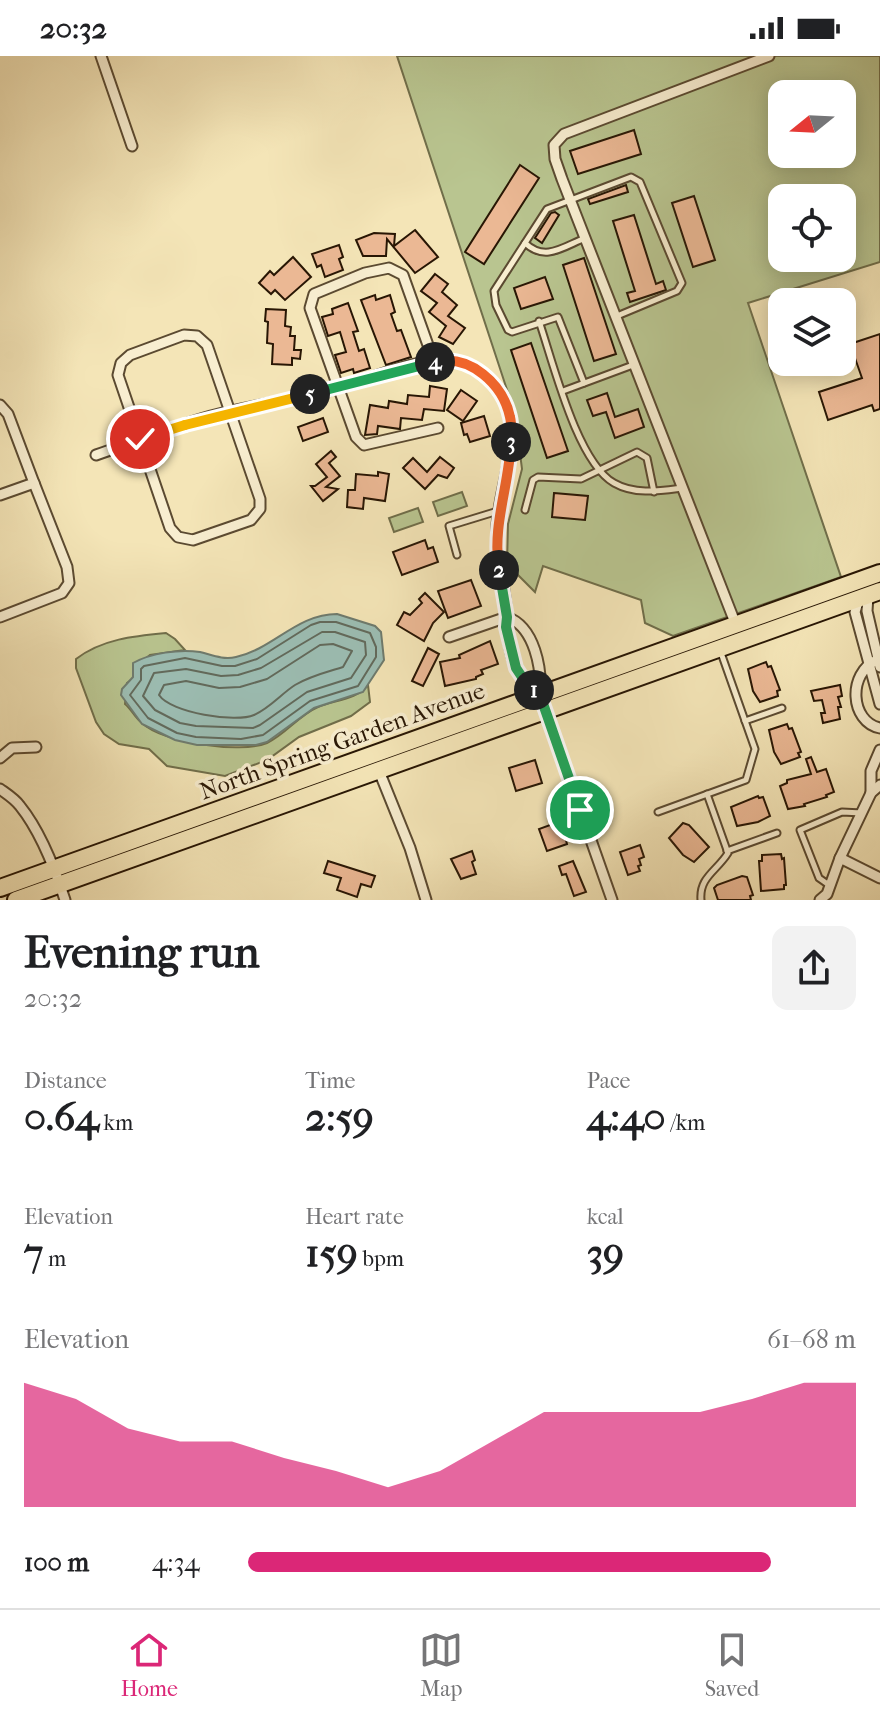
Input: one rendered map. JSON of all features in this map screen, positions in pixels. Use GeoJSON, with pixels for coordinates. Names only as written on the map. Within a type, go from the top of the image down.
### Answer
{"type":"FeatureCollection","features":[{"type":"Feature","properties":{"kind":"highway","name":"North Spring Garden Avenue"},"geometry":{"type":"LineString","coordinates":[[16,900],[379,771],[736,625],[865,592],[879,574]]}},
{"type":"Feature","properties":{"kind":"highway","name":"North Spring Garden Avenue"},"geometry":{"type":"LineString","coordinates":[[0,888],[60,884],[543,703],[720,649],[833,608],[850,593],[865,592]]}},
{"type":"Feature","properties":{"kind":"street"},"geometry":{"type":"LineString","coordinates":[[101,56],[132,146]]}},
{"type":"Feature","properties":{"kind":"street"},"geometry":{"type":"LineString","coordinates":[[736,625],[570,199],[555,159],[554,145],[564,134],[769,56]]}},
{"type":"Feature","properties":{"kind":"street"},"geometry":{"type":"LineString","coordinates":[[434,362],[403,275],[389,268],[365,273],[314,294],[310,308],[356,437],[364,445],[438,428]]}},
{"type":"Feature","properties":{"kind":"street"},"geometry":{"type":"LineString","coordinates":[[184,335],[197,336],[207,345],[232,412],[260,499],[260,509],[251,520],[193,540],[178,537],[170,528],[118,375],[121,363],[130,355],[184,335]]}},
{"type":"Feature","properties":{"kind":"street"},"geometry":{"type":"LineString","coordinates":[[96,455],[232,412],[443,360],[461,362],[483,373],[498,389],[512,421],[510,460],[499,511],[497,559],[506,627],[516,668],[543,703]]}},
{"type":"Feature","properties":{"kind":"street"},"geometry":{"type":"LineString","coordinates":[[0,405],[8,414],[67,567],[69,583],[62,593],[0,617]]}},
{"type":"Feature","properties":{"kind":"street"},"geometry":{"type":"LineString","coordinates":[[0,495],[34,483]]}},
{"type":"Feature","properties":{"kind":"street"},"geometry":{"type":"LineString","coordinates":[[865,592],[855,612],[875,663],[880,704]]}},
{"type":"Feature","properties":{"kind":"street"},"geometry":{"type":"LineString","coordinates":[[449,637],[507,617],[517,620],[531,644],[541,677],[543,703],[612,900]]}},
{"type":"Feature","properties":{"kind":"street"},"geometry":{"type":"LineString","coordinates":[[512,652],[531,644]]}},
{"type":"Feature","properties":{"kind":"street"},"geometry":{"type":"LineString","coordinates":[[875,663],[857,679],[858,702],[866,721],[880,728]]}},
{"type":"Feature","properties":{"kind":"street"},"geometry":{"type":"LineString","coordinates":[[0,758],[21,745],[36,747]]}},
{"type":"Feature","properties":{"kind":"street"},"geometry":{"type":"LineString","coordinates":[[871,793],[871,771],[880,751]]}},
{"type":"Feature","properties":{"kind":"street"},"geometry":{"type":"LineString","coordinates":[[379,771],[410,848],[426,900]]}},
{"type":"Feature","properties":{"kind":"street"},"geometry":{"type":"LineString","coordinates":[[820,900],[827,894],[840,858],[871,793],[880,785]]}},
{"type":"Feature","properties":{"kind":"street"},"geometry":{"type":"LineString","coordinates":[[0,789],[19,804],[60,884]]}},
{"type":"Feature","properties":{"kind":"street"},"geometry":{"type":"LineString","coordinates":[[840,858],[880,878]]}},
{"type":"Feature","properties":{"kind":"lane"},"geometry":{"type":"LineString","coordinates":[[584,383],[558,317],[512,332],[508,330],[496,305],[494,291],[547,209],[631,177],[640,182],[682,283],[677,291],[616,316]]}},
{"type":"Feature","properties":{"kind":"lane"},"geometry":{"type":"LineString","coordinates":[[525,243],[533,251],[546,253],[585,238]]}},
{"type":"Feature","properties":{"kind":"lane"},"geometry":{"type":"LineString","coordinates":[[539,321],[576,431],[600,471],[615,483],[638,491],[683,488]]}},
{"type":"Feature","properties":{"kind":"lane"},"geometry":{"type":"LineString","coordinates":[[563,391],[635,365]]}},
{"type":"Feature","properties":{"kind":"lane"},"geometry":{"type":"LineString","coordinates":[[525,510],[533,480],[538,477],[581,479],[637,452],[647,458],[654,492]]}},
{"type":"Feature","properties":{"kind":"lane"},"geometry":{"type":"LineString","coordinates":[[457,555],[449,526],[499,511]]}},
{"type":"Feature","properties":{"kind":"lane"},"geometry":{"type":"LineString","coordinates":[[658,812],[746,780],[755,749],[720,649]]}},
{"type":"Feature","properties":{"kind":"lane"},"geometry":{"type":"LineString","coordinates":[[745,721],[782,708]]}},
{"type":"Feature","properties":{"kind":"lane"},"geometry":{"type":"LineString","coordinates":[[701,900],[700,888],[725,858],[727,851],[707,794]]}},
{"type":"Feature","properties":{"kind":"lane"},"geometry":{"type":"LineString","coordinates":[[830,886],[819,878],[800,830],[842,812],[862,813]]}},
{"type":"Feature","properties":{"kind":"lane"},"geometry":{"type":"LineString","coordinates":[[727,851],[777,833]]}},
{"type":"Feature","properties":{"kind":"green space"},"geometry":{"type":"Polygon","coordinates":[[[397,56],[880,56],[880,262],[856,269],[856,184],[768,184],[768,272],[848,272],[796,288],[768,288],[768,297],[748,303],[768,362],[768,376],[773,376],[841,577],[673,636],[645,623],[641,600],[543,566],[535,592],[507,564],[508,524],[522,469],[515,414],[397,56]]]}},
{"type":"Feature","properties":{"kind":"green space"},"geometry":{"type":"Polygon","coordinates":[[[462,492],[467,506],[438,516],[433,502],[462,492]]]}},
{"type":"Feature","properties":{"kind":"green space"},"geometry":{"type":"Polygon","coordinates":[[[418,508],[423,522],[394,532],[389,518],[418,508]]]}},
{"type":"Feature","properties":{"kind":"green space"},"geometry":{"type":"Polygon","coordinates":[[[166,633],[185,650],[150,655],[133,669],[134,678],[127,683],[125,704],[142,723],[167,736],[202,745],[255,746],[274,739],[311,710],[352,697],[368,685],[370,702],[351,716],[299,737],[267,760],[225,776],[167,766],[149,749],[119,744],[104,734],[96,722],[76,668],[76,659],[107,643],[166,633]]]}},
{"type":"Feature","properties":{"kind":"water"},"geometry":{"type":"Polygon","coordinates":[[[337,614],[375,626],[381,632],[384,660],[363,692],[314,708],[267,742],[256,745],[197,745],[175,740],[142,724],[121,695],[122,689],[133,677],[133,663],[140,660],[183,651],[222,658],[236,657],[262,647],[297,625],[337,614]]]}},
{"type":"Feature","properties":{"kind":"building"},"geometry":{"type":"Polygon","coordinates":[[[634,130],[641,154],[578,174],[570,151],[634,130]]]}},
{"type":"Feature","properties":{"kind":"building"},"geometry":{"type":"Polygon","coordinates":[[[520,165],[539,178],[484,264],[465,252],[520,165]]]}},
{"type":"Feature","properties":{"kind":"building"},"geometry":{"type":"Polygon","coordinates":[[[626,185],[628,192],[590,204],[588,199],[626,185]]]}},
{"type":"Feature","properties":{"kind":"building"},"geometry":{"type":"Polygon","coordinates":[[[694,196],[715,260],[693,267],[672,203],[694,196]]]}},
{"type":"Feature","properties":{"kind":"building"},"geometry":{"type":"Polygon","coordinates":[[[551,213],[559,215],[542,243],[535,238],[551,213]]]}},
{"type":"Feature","properties":{"kind":"building"},"geometry":{"type":"Polygon","coordinates":[[[634,215],[656,284],[663,281],[666,290],[630,302],[627,293],[635,291],[613,221],[634,215]]]}},
{"type":"Feature","properties":{"kind":"building"},"geometry":{"type":"Polygon","coordinates":[[[415,230],[438,257],[415,273],[387,239],[386,256],[363,256],[356,240],[374,233],[395,234],[394,246],[415,230]]]}},
{"type":"Feature","properties":{"kind":"building"},"geometry":{"type":"Polygon","coordinates":[[[339,245],[343,270],[325,277],[321,265],[317,267],[312,254],[339,245]]]}},
{"type":"Feature","properties":{"kind":"building"},"geometry":{"type":"Polygon","coordinates":[[[293,257],[311,277],[285,300],[275,290],[271,294],[259,283],[270,271],[274,275],[293,257]]]}},
{"type":"Feature","properties":{"kind":"building"},"geometry":{"type":"Polygon","coordinates":[[[584,258],[616,354],[594,361],[563,265],[584,258]]]}},
{"type":"Feature","properties":{"kind":"building"},"geometry":{"type":"Polygon","coordinates":[[[435,274],[448,284],[442,292],[457,305],[448,316],[465,328],[453,344],[439,337],[446,326],[429,312],[437,303],[421,291],[435,274]]]}},
{"type":"Feature","properties":{"kind":"building"},"geometry":{"type":"Polygon","coordinates":[[[545,277],[553,299],[521,309],[514,288],[545,277]]]}},
{"type":"Feature","properties":{"kind":"building"},"geometry":{"type":"Polygon","coordinates":[[[375,295],[376,300],[390,295],[395,312],[391,314],[411,357],[386,365],[361,300],[375,295]]]}},
{"type":"Feature","properties":{"kind":"building"},"geometry":{"type":"Polygon","coordinates":[[[348,303],[358,331],[353,332],[359,351],[364,349],[370,368],[341,373],[335,355],[346,352],[340,332],[328,336],[322,317],[333,314],[332,309],[348,303]]]}},
{"type":"Feature","properties":{"kind":"building"},"geometry":{"type":"Polygon","coordinates":[[[266,309],[286,310],[285,326],[291,327],[290,336],[295,336],[294,350],[301,350],[300,359],[292,358],[292,365],[272,364],[273,344],[267,343],[266,309]]]}},
{"type":"Feature","properties":{"kind":"building"},"geometry":{"type":"Polygon","coordinates":[[[880,334],[880,409],[874,411],[872,405],[828,420],[819,392],[862,378],[856,361],[856,342],[880,334]]]}},
{"type":"Feature","properties":{"kind":"building"},"geometry":{"type":"Polygon","coordinates":[[[531,343],[568,451],[547,458],[511,350],[531,343]]]}},
{"type":"Feature","properties":{"kind":"building"},"geometry":{"type":"Polygon","coordinates":[[[430,386],[447,389],[444,411],[424,409],[422,420],[401,418],[400,429],[378,426],[377,434],[365,435],[370,405],[388,408],[389,401],[407,404],[408,395],[429,397],[430,386]]]}},
{"type":"Feature","properties":{"kind":"building"},"geometry":{"type":"Polygon","coordinates":[[[461,390],[477,401],[463,421],[447,410],[461,390]]]}},
{"type":"Feature","properties":{"kind":"building"},"geometry":{"type":"Polygon","coordinates":[[[607,393],[615,417],[638,409],[644,427],[615,438],[606,412],[593,416],[587,400],[607,393]]]}},
{"type":"Feature","properties":{"kind":"building"},"geometry":{"type":"Polygon","coordinates":[[[484,416],[490,436],[470,442],[467,434],[464,435],[461,423],[484,416]]]}},
{"type":"Feature","properties":{"kind":"building"},"geometry":{"type":"Polygon","coordinates":[[[323,418],[328,432],[303,441],[298,427],[323,418]]]}},
{"type":"Feature","properties":{"kind":"building"},"geometry":{"type":"Polygon","coordinates":[[[331,451],[336,457],[329,463],[340,476],[326,487],[338,489],[323,501],[311,486],[327,477],[316,464],[331,451]]]}},
{"type":"Feature","properties":{"kind":"building"},"geometry":{"type":"Polygon","coordinates":[[[440,457],[454,468],[447,478],[438,475],[425,489],[403,468],[413,458],[427,472],[440,457]]]}},
{"type":"Feature","properties":{"kind":"building"},"geometry":{"type":"Polygon","coordinates":[[[378,472],[389,474],[385,501],[364,498],[363,509],[347,507],[348,490],[355,490],[356,474],[378,476],[378,472]]]}},
{"type":"Feature","properties":{"kind":"building"},"geometry":{"type":"Polygon","coordinates":[[[554,493],[588,496],[585,520],[552,517],[554,493]]]}},
{"type":"Feature","properties":{"kind":"building"},"geometry":{"type":"Polygon","coordinates":[[[425,540],[428,549],[433,547],[438,562],[402,575],[393,552],[425,540]]]}},
{"type":"Feature","properties":{"kind":"building"},"geometry":{"type":"Polygon","coordinates":[[[471,580],[481,606],[448,618],[438,591],[471,580]]]}},
{"type":"Feature","properties":{"kind":"building"},"geometry":{"type":"Polygon","coordinates":[[[425,593],[444,612],[433,623],[424,641],[397,625],[404,612],[410,615],[422,603],[419,599],[425,593]]]}},
{"type":"Feature","properties":{"kind":"building"},"geometry":{"type":"Polygon","coordinates":[[[490,641],[498,664],[481,670],[483,674],[476,679],[445,686],[440,662],[460,658],[459,655],[490,641]]]}},
{"type":"Feature","properties":{"kind":"building"},"geometry":{"type":"Polygon","coordinates":[[[428,648],[439,654],[423,686],[412,681],[428,648]]]}},
{"type":"Feature","properties":{"kind":"building"},"geometry":{"type":"Polygon","coordinates":[[[766,662],[768,667],[771,666],[780,690],[777,691],[778,696],[760,702],[753,691],[748,669],[766,662]]]}},
{"type":"Feature","properties":{"kind":"building"},"geometry":{"type":"Polygon","coordinates":[[[840,685],[840,719],[823,723],[821,713],[825,713],[822,700],[814,701],[811,691],[840,685]]]}},
{"type":"Feature","properties":{"kind":"building"},"geometry":{"type":"Polygon","coordinates":[[[787,724],[789,729],[792,728],[801,752],[798,753],[800,757],[781,764],[774,752],[769,730],[787,724]]]}},
{"type":"Feature","properties":{"kind":"building"},"geometry":{"type":"Polygon","coordinates":[[[811,757],[817,772],[826,769],[834,792],[805,806],[788,809],[780,786],[787,780],[811,774],[806,759],[811,757]]]}},
{"type":"Feature","properties":{"kind":"building"},"geometry":{"type":"Polygon","coordinates":[[[535,760],[542,783],[516,791],[509,768],[535,760]]]}},
{"type":"Feature","properties":{"kind":"building"},"geometry":{"type":"Polygon","coordinates":[[[758,796],[763,797],[770,816],[737,826],[731,807],[758,796]]]}},
{"type":"Feature","properties":{"kind":"building"},"geometry":{"type":"Polygon","coordinates":[[[561,821],[567,844],[547,851],[539,829],[561,821]]]}},
{"type":"Feature","properties":{"kind":"building"},"geometry":{"type":"Polygon","coordinates":[[[683,823],[689,825],[709,847],[694,862],[683,855],[669,838],[683,823]]]}},
{"type":"Feature","properties":{"kind":"building"},"geometry":{"type":"Polygon","coordinates":[[[640,845],[644,857],[639,859],[640,871],[628,875],[620,852],[640,845]]]}},
{"type":"Feature","properties":{"kind":"building"},"geometry":{"type":"Polygon","coordinates":[[[472,851],[476,874],[461,879],[451,859],[472,851]]]}},
{"type":"Feature","properties":{"kind":"building"},"geometry":{"type":"Polygon","coordinates":[[[781,854],[784,858],[784,889],[761,891],[759,861],[762,861],[762,855],[781,854]]]}},
{"type":"Feature","properties":{"kind":"building"},"geometry":{"type":"Polygon","coordinates":[[[328,861],[375,876],[371,887],[361,884],[357,897],[337,890],[341,878],[324,873],[328,861]]]}},
{"type":"Feature","properties":{"kind":"building"},"geometry":{"type":"Polygon","coordinates":[[[573,861],[586,892],[574,896],[566,874],[562,875],[559,866],[573,861]]]}},
{"type":"Feature","properties":{"kind":"building"},"geometry":{"type":"Polygon","coordinates":[[[747,877],[753,895],[750,896],[751,900],[718,900],[714,888],[717,885],[747,877]]]}},
{"type":"Feature","properties":{"kind":"route"},"geometry":{"type":"LineString","coordinates":[[140,439],[208,417],[338,388],[443,360],[461,362],[483,373],[498,389],[512,421],[510,460],[497,525],[497,559],[509,641],[516,668],[526,683],[540,695],[580,810]]}}]}
